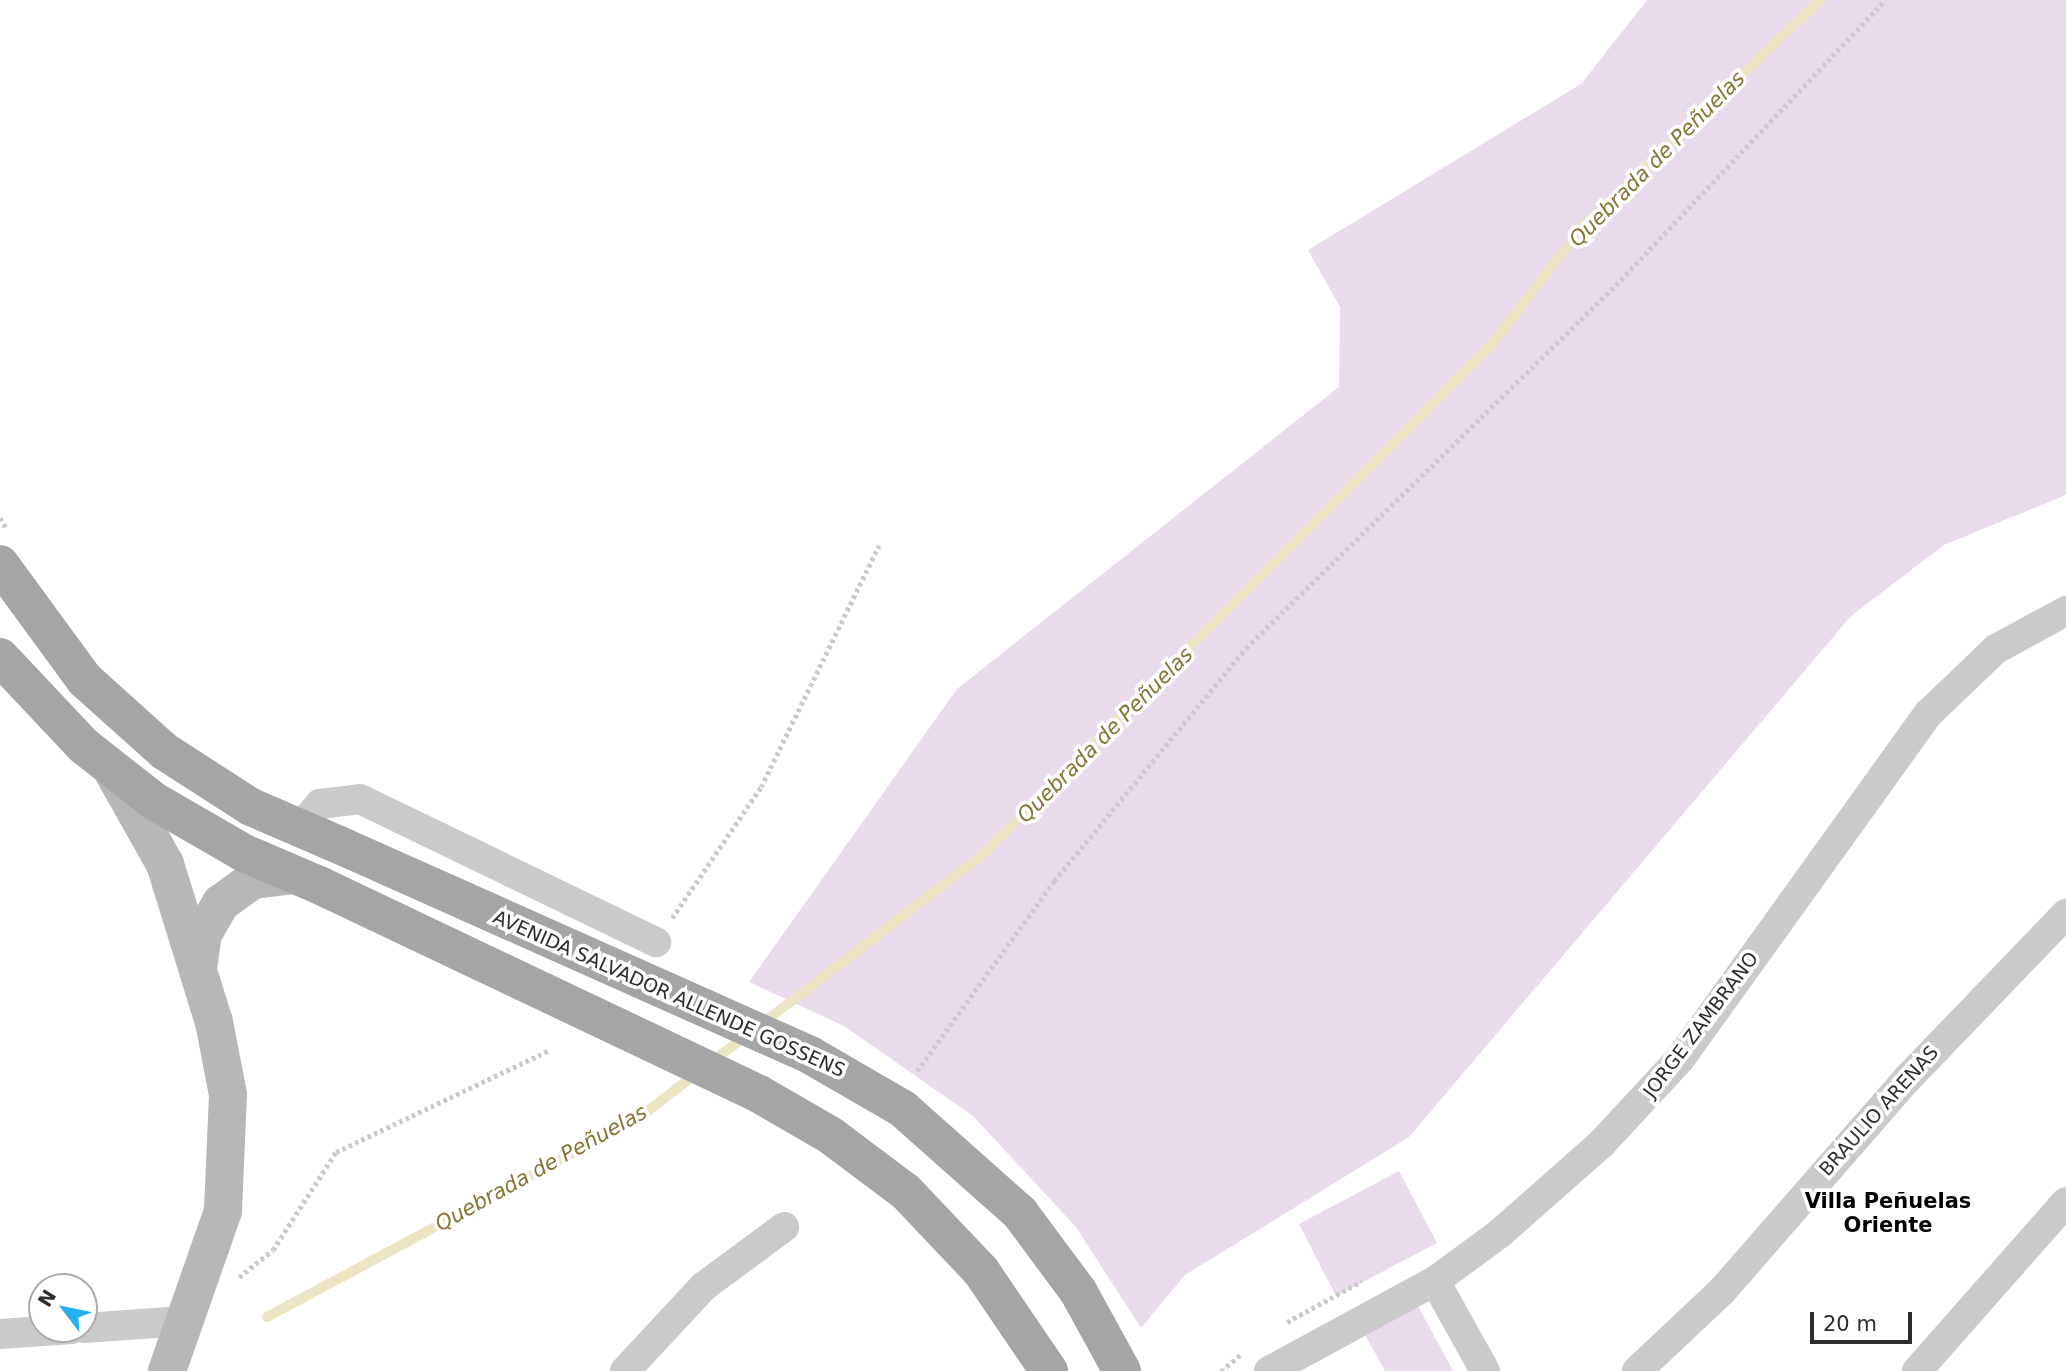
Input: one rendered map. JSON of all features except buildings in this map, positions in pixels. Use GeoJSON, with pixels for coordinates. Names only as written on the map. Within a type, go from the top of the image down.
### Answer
{"type":"FeatureCollection","features":[{"type":"Feature","properties":{"kind":"main road","name":"AVENIDA SALVADOR ALLENDE GOSSENS"},"geometry":{"type":"LineString","coordinates":[[0,564],[50,638],[125,718],[206,781],[298,830],[346,848],[810,1055],[903,1109],[946,1141],[1020,1213],[1078,1291],[1122,1371]]}},
{"type":"Feature","properties":{"kind":"main road"},"geometry":{"type":"LineString","coordinates":[[0,657],[57,720],[112,770],[198,829],[759,1094],[830,1135],[945,1230],[1014,1314],[1049,1371]]}},
{"type":"Feature","properties":{"kind":"main road"},"geometry":{"type":"LineString","coordinates":[[112,770],[159,847],[222,1058],[228,1171],[214,1249],[184,1321],[167,1371]]}},
{"type":"Feature","properties":{"kind":"main road"},"geometry":{"type":"LineString","coordinates":[[201,988],[203,934],[221,903],[253,880],[305,880]]}},
{"type":"Feature","properties":{"kind":"street","name":"JORGE ZAMBRANO"},"geometry":{"type":"LineString","coordinates":[[1269,1371],[1435,1281],[1560,1184],[1650,1094],[1950,690],[1996,649],[2066,611]]}},
{"type":"Feature","properties":{"kind":"street"},"geometry":{"type":"LineString","coordinates":[[298,830],[320,804],[360,799],[656,942]]}},
{"type":"Feature","properties":{"kind":"street","name":"BRAULIO ARENAS"},"geometry":{"type":"LineString","coordinates":[[1637,1371],[1722,1290],[1899,1087],[2066,914]]}},
{"type":"Feature","properties":{"kind":"street"},"geometry":{"type":"LineString","coordinates":[[1917,1371],[2066,1202]]}},
{"type":"Feature","properties":{"kind":"street"},"geometry":{"type":"LineString","coordinates":[[625,1371],[703,1287],[784,1227]]}},
{"type":"Feature","properties":{"kind":"street"},"geometry":{"type":"LineString","coordinates":[[1435,1281],[1485,1371]]}},
{"type":"Feature","properties":{"kind":"street"},"geometry":{"type":"LineString","coordinates":[[98,1327],[184,1321]]}},
{"type":"Feature","properties":{"kind":"street"},"geometry":{"type":"LineString","coordinates":[[0,1334],[28,1332]]}},
{"type":"Feature","properties":{"kind":"path"},"geometry":{"type":"LineString","coordinates":[[917,1071],[1054,881],[1246,648],[1611,290],[1885,0]]}},
{"type":"Feature","properties":{"kind":"path"},"geometry":{"type":"LineString","coordinates":[[656,942],[761,788],[879,545]]}},
{"type":"Feature","properties":{"kind":"path"},"geometry":{"type":"LineString","coordinates":[[233,1282],[273,1250],[336,1152],[548,1051]]}},
{"type":"Feature","properties":{"kind":"path"},"geometry":{"type":"LineString","coordinates":[[1283,1324],[1373,1275]]}},
{"type":"Feature","properties":{"kind":"path"},"geometry":{"type":"LineString","coordinates":[[1221,1371],[1248,1349]]}},
{"type":"Feature","properties":{"kind":"shaded area","name":"Quebrada de Peñuelas"},"geometry":{"type":"Polygon","coordinates":[[[1647,0],[2066,0],[2066,495],[1944,545],[1851,616],[1409,1137],[1185,1275],[1141,1328],[1076,1227],[973,1116],[844,1026],[749,982],[957,689],[1339,387],[1340,307],[1308,250],[1581,84],[1647,0]]]}},
{"type":"Feature","properties":{"kind":"shaded area"},"geometry":{"type":"Polygon","coordinates":[[[1399,1171],[1437,1243],[1336,1296],[1299,1224],[1399,1171]]]}},
{"type":"Feature","properties":{"kind":"shaded area"},"geometry":{"type":"Polygon","coordinates":[[[1417,1304],[1453,1371],[1385,1371],[1364,1333],[1417,1304]]]}},
{"type":"Feature","properties":{"kind":"waterway","name":"Quebrada de Peñuelas"},"geometry":{"type":"LineString","coordinates":[[760,1025],[980,857],[1491,345],[1585,224],[1820,0]]}},
{"type":"Feature","properties":{"kind":"waterway","name":"Quebrada de Peñuelas"},"geometry":{"type":"LineString","coordinates":[[710,1063],[747,1035]]}},
{"type":"Feature","properties":{"kind":"waterway","name":"Quebrada de Peñuelas"},"geometry":{"type":"LineString","coordinates":[[267,1317],[640,1117],[697,1073]]}},
{"type":"Feature","properties":{"kind":"district","name":"Villa Peñuelas Oriente"},"geometry":{"type":"Point","coordinates":[1888,1213]}}]}
